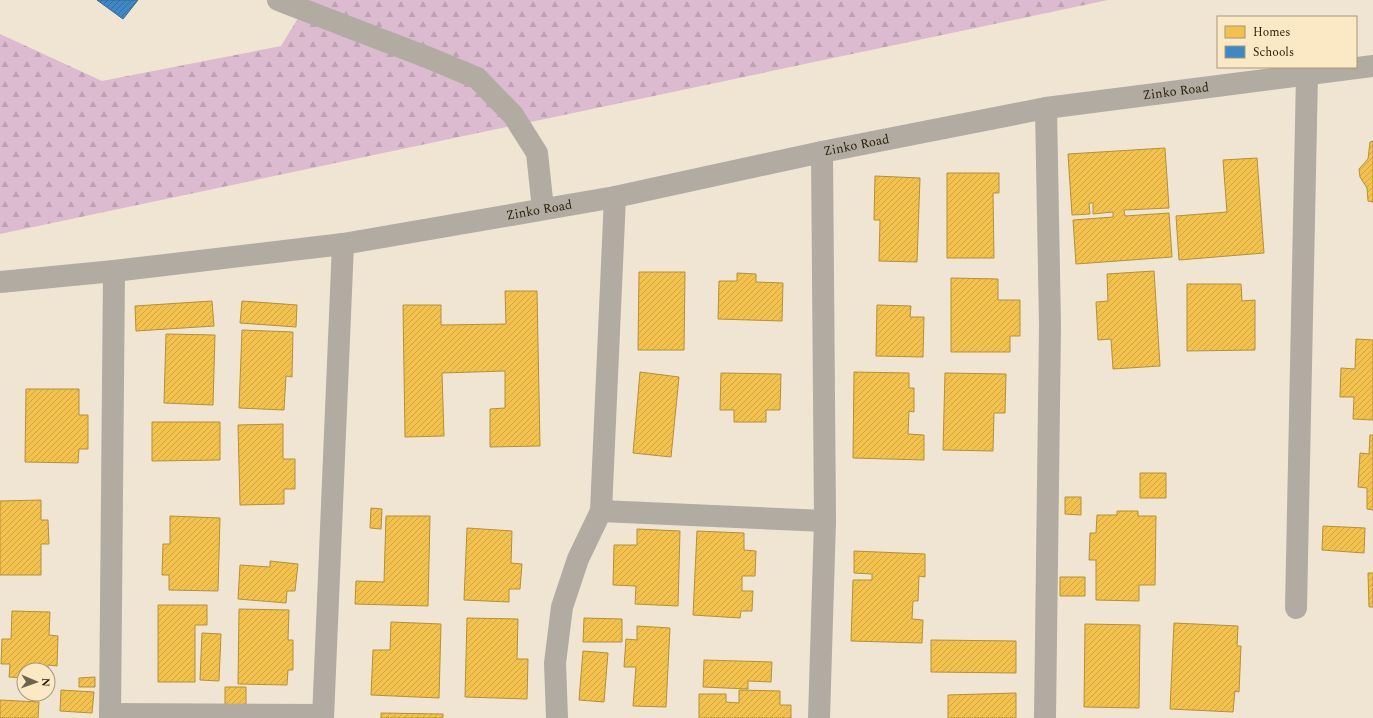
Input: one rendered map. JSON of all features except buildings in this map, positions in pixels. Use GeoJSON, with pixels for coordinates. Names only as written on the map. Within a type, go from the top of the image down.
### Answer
{"type":"FeatureCollection","features":[{"type":"Feature","properties":{"kind":"street"},"geometry":{"type":"LineString","coordinates":[[278,0],[477,78],[513,115],[537,153],[543,209]]}},
{"type":"Feature","properties":{"kind":"street","name":"Zinko Road"},"geometry":{"type":"LineString","coordinates":[[0,282],[114,271],[343,244],[615,197],[822,152],[1046,108],[1373,66]]}},
{"type":"Feature","properties":{"kind":"street"},"geometry":{"type":"LineString","coordinates":[[1296,608],[1307,75]]}},
{"type":"Feature","properties":{"kind":"street"},"geometry":{"type":"LineString","coordinates":[[1045,718],[1050,326],[1046,108]]}},
{"type":"Feature","properties":{"kind":"street"},"geometry":{"type":"LineString","coordinates":[[819,718],[825,521],[822,152]]}},
{"type":"Feature","properties":{"kind":"street"},"geometry":{"type":"LineString","coordinates":[[557,718],[555,663],[562,607],[578,559],[601,512],[615,197]]}},
{"type":"Feature","properties":{"kind":"street"},"geometry":{"type":"LineString","coordinates":[[114,271],[110,716],[323,716],[343,244]]}},
{"type":"Feature","properties":{"kind":"street"},"geometry":{"type":"LineString","coordinates":[[601,512],[825,521]]}},
{"type":"Feature","properties":{"kind":"green space"},"geometry":{"type":"Polygon","coordinates":[[[309,0],[1108,0],[0,234],[0,34],[102,81],[281,46],[309,0]]]}}]}
